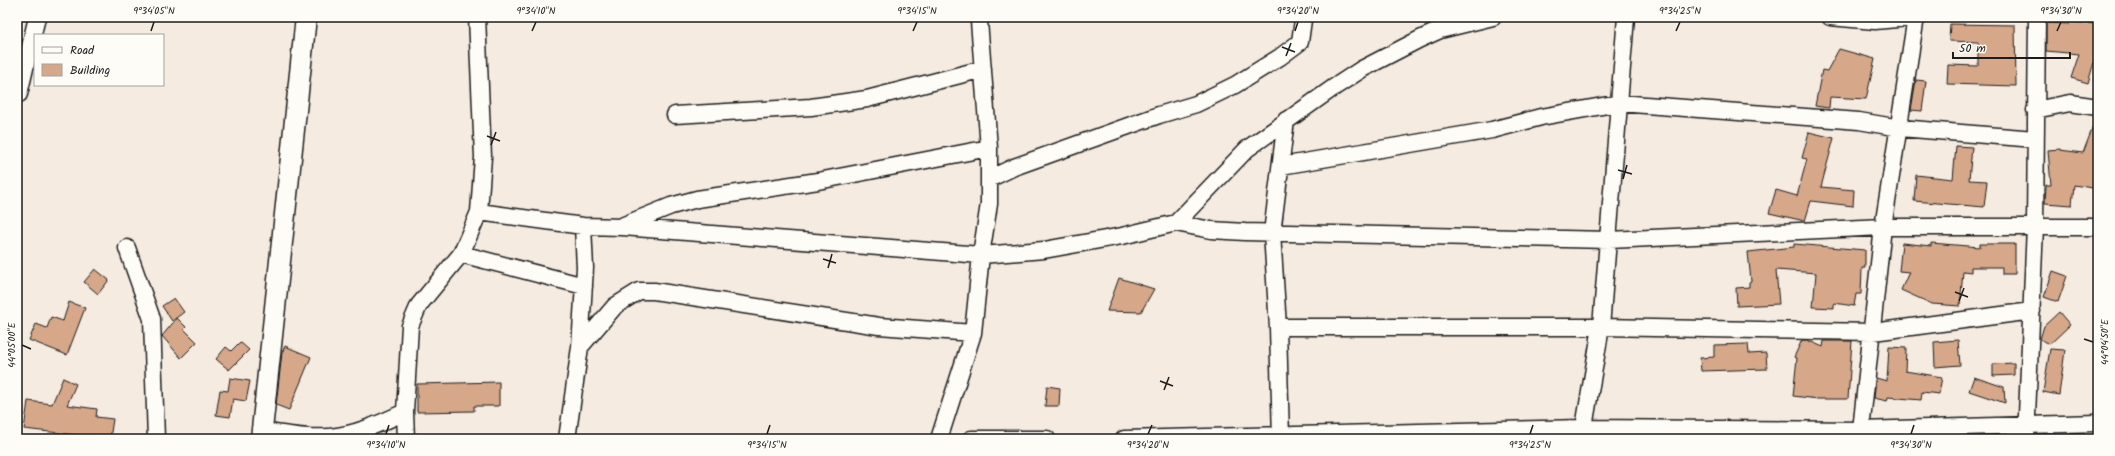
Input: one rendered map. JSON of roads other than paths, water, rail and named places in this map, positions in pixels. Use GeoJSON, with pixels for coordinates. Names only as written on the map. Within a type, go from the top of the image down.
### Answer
{"type":"FeatureCollection","features":[{"type":"Feature","properties":{"kind":"street"},"geometry":{"type":"LineString","coordinates":[[19,94],[37,17]]}},
{"type":"Feature","properties":{"kind":"street"},"geometry":{"type":"LineString","coordinates":[[306,17],[261,435],[329,437],[352,434],[405,412]]}},
{"type":"Feature","properties":{"kind":"street"},"geometry":{"type":"LineString","coordinates":[[406,439],[405,412],[410,326],[419,305],[461,254],[479,212],[484,157],[477,17]]}},
{"type":"Feature","properties":{"kind":"street"},"geometry":{"type":"LineString","coordinates":[[989,179],[1014,167],[1159,115],[1196,104],[1235,86],[1280,57],[1300,42],[1303,20],[1301,17]]}},
{"type":"Feature","properties":{"kind":"street"},"geometry":{"type":"LineString","coordinates":[[1176,223],[1247,149],[1286,120],[1362,69],[1440,30],[1493,17]]}},
{"type":"Feature","properties":{"kind":"street"},"geometry":{"type":"LineString","coordinates":[[1583,434],[1601,327],[1626,17]]}},
{"type":"Feature","properties":{"kind":"street"},"geometry":{"type":"LineString","coordinates":[[1830,17],[1875,19],[1917,17],[1883,227],[1873,332],[1861,430]]}},
{"type":"Feature","properties":{"kind":"street"},"geometry":{"type":"LineString","coordinates":[[2027,432],[2035,226],[2037,17]]}},
{"type":"Feature","properties":{"kind":"street"},"geometry":{"type":"LineString","coordinates":[[939,439],[973,333],[988,204],[989,148],[980,21]]}},
{"type":"Feature","properties":{"kind":"street"},"geometry":{"type":"LineString","coordinates":[[675,115],[811,107],[867,99],[983,69]]}},
{"type":"Feature","properties":{"kind":"street"},"geometry":{"type":"LineString","coordinates":[[1281,166],[1492,130],[1541,117],[1619,103],[1858,121],[1900,128],[2035,138]]}},
{"type":"Feature","properties":{"kind":"street"},"geometry":{"type":"LineString","coordinates":[[2036,110],[2070,103],[2098,107]]}},
{"type":"Feature","properties":{"kind":"street"},"geometry":{"type":"LineString","coordinates":[[1281,438],[1278,326],[1272,233],[1286,120]]}},
{"type":"Feature","properties":{"kind":"street"},"geometry":{"type":"LineString","coordinates":[[619,227],[670,206],[697,199],[818,181],[989,148]]}},
{"type":"Feature","properties":{"kind":"street"},"geometry":{"type":"LineString","coordinates":[[479,212],[583,226],[619,227],[982,255],[1044,250],[1122,236],[1176,223],[1211,230],[1272,233],[1609,240],[1883,227],[2098,227]]}},
{"type":"Feature","properties":{"kind":"street"},"geometry":{"type":"LineString","coordinates":[[567,439],[580,347],[586,268],[583,226]]}},
{"type":"Feature","properties":{"kind":"street"},"geometry":{"type":"LineString","coordinates":[[127,248],[152,319],[156,439]]}},
{"type":"Feature","properties":{"kind":"street"},"geometry":{"type":"LineString","coordinates":[[461,254],[584,286]]}},
{"type":"Feature","properties":{"kind":"street"},"geometry":{"type":"LineString","coordinates":[[580,347],[615,306],[639,291],[654,291],[879,326],[973,333]]}},
{"type":"Feature","properties":{"kind":"street"},"geometry":{"type":"LineString","coordinates":[[1278,326],[1601,327],[1873,332],[2032,311]]}},
{"type":"Feature","properties":{"kind":"street"},"geometry":{"type":"LineString","coordinates":[[1124,439],[1861,430],[2027,432],[2098,423]]}},
{"type":"Feature","properties":{"kind":"street"},"geometry":{"type":"LineString","coordinates":[[971,439],[1046,439]]}}]}
